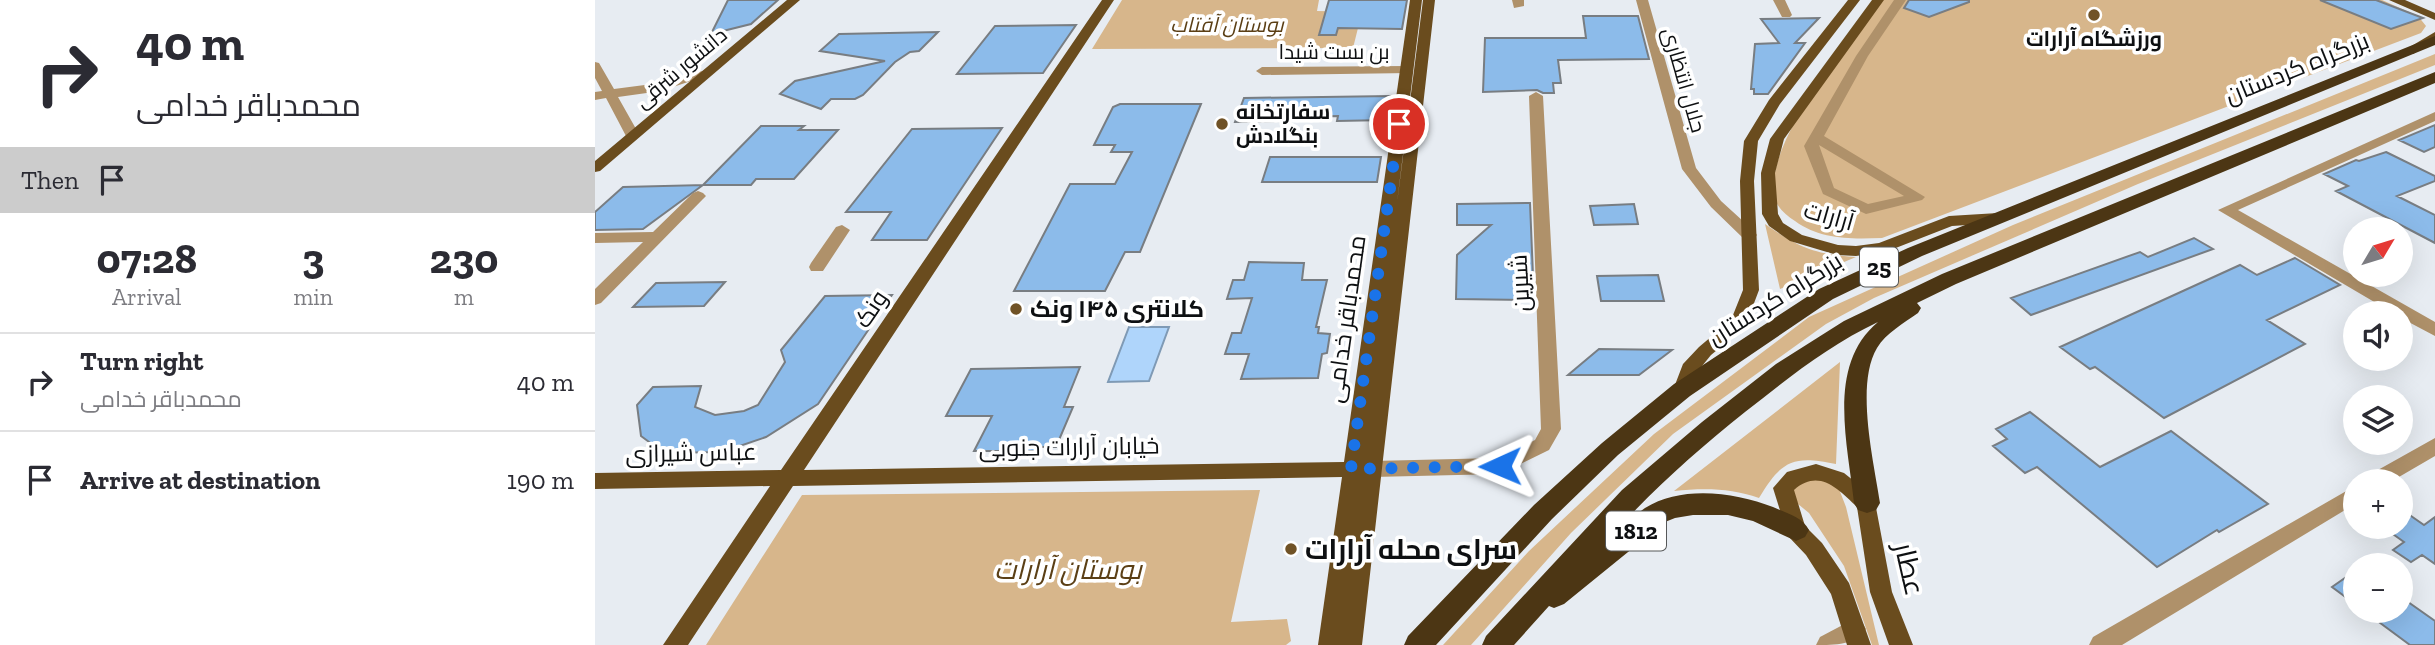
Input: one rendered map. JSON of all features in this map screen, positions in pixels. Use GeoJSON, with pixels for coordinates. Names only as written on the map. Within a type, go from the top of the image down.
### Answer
{"type":"FeatureCollection","features":[{"type":"Feature","properties":{"kind":"highway","name":"بزرگراه کردستان"},"geometry":{"type":"LineString","coordinates":[[1418,645],[1543,512],[1610,449],[1682,390],[1826,294],[1868,272],[2435,38]]}},
{"type":"Feature","properties":{"kind":"highway","name":"25"},"geometry":{"type":"LineString","coordinates":[[1498,642],[1631,497],[1710,428],[1784,369],[1851,326],[1949,279],[2435,77]]}},
{"type":"Feature","properties":{"kind":"highway"},"geometry":{"type":"LineString","coordinates":[[1867,503],[1855,383],[1861,357],[1880,331],[1949,279]]}},
{"type":"Feature","properties":{"kind":"highway","name":"1812"},"geometry":{"type":"LineString","coordinates":[[1498,642],[1656,514],[1676,507],[1713,502],[1736,505],[1775,518],[1795,530]]}},
{"type":"Feature","properties":{"kind":"main road","name":"دانشور شرقی"},"geometry":{"type":"LineString","coordinates":[[595,168],[794,0]]}},
{"type":"Feature","properties":{"kind":"main road","name":"ونک"},"geometry":{"type":"LineString","coordinates":[[675,645],[1108,0]]}},
{"type":"Feature","properties":{"kind":"main road","name":"محمدباقر خدامی"},"geometry":{"type":"LineString","coordinates":[[1330,645],[1362,469],[1418,38],[1416,0]]}},
{"type":"Feature","properties":{"kind":"main road","name":"محمدباقر خدامی"},"geometry":{"type":"LineString","coordinates":[[1362,469],[1406,70],[1429,0]]}},
{"type":"Feature","properties":{"kind":"main road"},"geometry":{"type":"LineString","coordinates":[[1682,390],[1690,369],[1705,351],[1739,323],[1751,290],[1747,181],[1751,141],[1781,93],[1854,0]]}},
{"type":"Feature","properties":{"kind":"main road","name":"آرارات"},"geometry":{"type":"LineString","coordinates":[[1878,0],[1777,139],[1768,173],[1770,214],[1777,226],[1796,237],[1837,250],[1856,251],[1882,248],[1949,221],[1998,218]]}},
{"type":"Feature","properties":{"kind":"main road"},"geometry":{"type":"LineString","coordinates":[[2395,0],[2435,17]]}},
{"type":"Feature","properties":{"kind":"main road"},"geometry":{"type":"LineString","coordinates":[[2416,0],[2435,6]]}},
{"type":"Feature","properties":{"kind":"main road","name":"خیابان آرارات جنوبی"},"geometry":{"type":"LineString","coordinates":[[787,478],[1362,469]]}},
{"type":"Feature","properties":{"kind":"main road"},"geometry":{"type":"LineString","coordinates":[[1350,645],[1362,469]]}},
{"type":"Feature","properties":{"kind":"main road"},"geometry":{"type":"LineString","coordinates":[[1795,530],[1783,488],[1792,477],[1807,471],[1829,472],[1867,503]]}},
{"type":"Feature","properties":{"kind":"main road","name":"عباس شیرازی"},"geometry":{"type":"LineString","coordinates":[[595,481],[787,478]]}},
{"type":"Feature","properties":{"kind":"main road","name":"عطار"},"geometry":{"type":"LineString","coordinates":[[1867,503],[1881,592],[1901,645]]}},
{"type":"Feature","properties":{"kind":"main road","name":"1812"},"geometry":{"type":"LineString","coordinates":[[1795,530],[1831,571],[1857,637]]}},
{"type":"Feature","properties":{"kind":"street","name":"جلال انتظاری"},"geometry":{"type":"LineString","coordinates":[[1642,0],[1689,169],[1716,204],[1749,235]]}},
{"type":"Feature","properties":{"kind":"street"},"geometry":{"type":"LineString","coordinates":[[1779,0],[1786,15]]}},
{"type":"Feature","properties":{"kind":"street"},"geometry":{"type":"LineString","coordinates":[[1816,137],[1917,197],[1866,209],[1828,191],[1811,146],[1816,137],[1862,56],[1900,0]]}},
{"type":"Feature","properties":{"kind":"street"},"geometry":{"type":"LineString","coordinates":[[595,66],[602,94],[633,136]]}},
{"type":"Feature","properties":{"kind":"street","name":"بن بست شیدا"},"geometry":{"type":"LineString","coordinates":[[1262,71],[1406,70]]}},
{"type":"Feature","properties":{"kind":"street"},"geometry":{"type":"LineString","coordinates":[[602,94],[661,87],[706,74]]}},
{"type":"Feature","properties":{"kind":"street","name":"شیرین"},"geometry":{"type":"LineString","coordinates":[[1362,469],[1500,466],[1542,445],[1551,429],[1536,96]]}},
{"type":"Feature","properties":{"kind":"street"},"geometry":{"type":"LineString","coordinates":[[2435,116],[2226,210],[2435,330]]}},
{"type":"Feature","properties":{"kind":"street"},"geometry":{"type":"LineString","coordinates":[[595,299],[698,196]]}},
{"type":"Feature","properties":{"kind":"street"},"geometry":{"type":"LineString","coordinates":[[817,267],[842,230]]}},
{"type":"Feature","properties":{"kind":"street"},"geometry":{"type":"LineString","coordinates":[[595,238],[657,237]]}},
{"type":"Feature","properties":{"kind":"street"},"geometry":{"type":"LineString","coordinates":[[2396,469],[2435,446]]}},
{"type":"Feature","properties":{"kind":"street"},"geometry":{"type":"LineString","coordinates":[[2101,645],[2343,501]]}},
{"type":"Feature","properties":{"kind":"street"},"geometry":{"type":"LineString","coordinates":[[1828,645],[1857,637]]}},
{"type":"Feature","properties":{"kind":"green space","name":"بوستان آفتاب"},"geometry":{"type":"Polygon","coordinates":[[[1122,0],[1319,0],[1317,11],[1362,12],[1353,48],[1092,49],[1122,0]]]}},
{"type":"Feature","properties":{"kind":"green space","name":"ورزشگاه آرارات"},"geometry":{"type":"Polygon","coordinates":[[[1883,0],[2382,0],[2418,16],[2426,26],[2421,33],[1882,238],[1826,235],[1805,227],[1779,207],[1773,193],[1777,163],[1786,139],[1816,89],[1883,0]]]}},
{"type":"Feature","properties":{"kind":"green space"},"geometry":{"type":"Polygon","coordinates":[[[2435,54],[2435,65],[2138,184],[1874,298],[1826,324],[1673,434],[1571,533],[1471,645],[1443,645],[1529,551],[1654,434],[1809,317],[2013,225],[2435,54]]]}},
{"type":"Feature","properties":{"kind":"green space"},"geometry":{"type":"Polygon","coordinates":[[[1765,224],[1808,248],[1856,257],[1780,289],[1765,224]]]}},
{"type":"Feature","properties":{"kind":"green space"},"geometry":{"type":"Polygon","coordinates":[[[1840,362],[1836,464],[1809,460],[1790,463],[1775,475],[1759,498],[1717,490],[1674,491],[1840,362]]]}},
{"type":"Feature","properties":{"kind":"green space"},"geometry":{"type":"Polygon","coordinates":[[[1822,478],[1839,489],[1846,507],[1879,645],[1872,645],[1844,566],[1794,495],[1794,487],[1801,481],[1822,478]]]}},
{"type":"Feature","properties":{"kind":"green space","name":"بوستان آرارات"},"geometry":{"type":"Polygon","coordinates":[[[1260,490],[1231,622],[1287,619],[1291,641],[1286,645],[706,645],[802,495],[1260,490]]]}},
{"type":"Feature","properties":{"kind":"water"},"geometry":{"type":"Polygon","coordinates":[[[1129,327],[1169,327],[1149,381],[1108,382],[1129,327]]]}},
{"type":"Feature","properties":{"kind":"building"},"geometry":{"type":"Polygon","coordinates":[[[728,0],[778,0],[751,24],[711,34],[728,0]]]}},
{"type":"Feature","properties":{"kind":"building"},"geometry":{"type":"Polygon","coordinates":[[[1329,0],[1407,0],[1402,29],[1338,28],[1336,35],[1319,35],[1329,0]]]}},
{"type":"Feature","properties":{"kind":"building"},"geometry":{"type":"Polygon","coordinates":[[[1909,0],[1969,2],[1929,17],[1904,8],[1909,0]]]}},
{"type":"Feature","properties":{"kind":"building"},"geometry":{"type":"Polygon","coordinates":[[[2320,0],[2376,0],[2423,18],[2391,29],[2320,0]]]}},
{"type":"Feature","properties":{"kind":"building"},"geometry":{"type":"Polygon","coordinates":[[[1583,16],[1638,16],[1649,59],[1558,60],[1561,83],[1553,83],[1554,93],[1537,90],[1483,92],[1485,38],[1586,38],[1583,16]]]}},
{"type":"Feature","properties":{"kind":"building"},"geometry":{"type":"Polygon","coordinates":[[[1819,18],[1795,43],[1805,43],[1768,94],[1754,94],[1754,89],[1751,89],[1755,44],[1779,43],[1761,19],[1819,18]]]}},
{"type":"Feature","properties":{"kind":"building"},"geometry":{"type":"Polygon","coordinates":[[[1076,25],[1043,73],[957,74],[995,26],[1076,25]]]}},
{"type":"Feature","properties":{"kind":"building"},"geometry":{"type":"Polygon","coordinates":[[[938,32],[919,51],[910,52],[895,62],[863,95],[855,99],[831,99],[821,109],[780,94],[795,81],[885,61],[820,51],[839,34],[938,32]]]}},
{"type":"Feature","properties":{"kind":"building"},"geometry":{"type":"Polygon","coordinates":[[[1391,96],[1387,120],[1337,121],[1338,116],[1235,122],[1244,98],[1391,96]]]}},
{"type":"Feature","properties":{"kind":"building"},"geometry":{"type":"Polygon","coordinates":[[[1120,104],[1201,104],[1140,252],[1125,252],[1105,291],[1014,291],[1070,184],[1115,184],[1132,152],[1111,152],[1115,145],[1094,145],[1113,107],[1120,104]]]}},
{"type":"Feature","properties":{"kind":"building"},"geometry":{"type":"Polygon","coordinates":[[[2435,125],[2435,147],[2424,152],[2399,140],[2435,125]]]}},
{"type":"Feature","properties":{"kind":"building"},"geometry":{"type":"Polygon","coordinates":[[[761,126],[804,126],[799,130],[838,130],[794,179],[756,179],[751,185],[703,185],[761,126]]]}},
{"type":"Feature","properties":{"kind":"building"},"geometry":{"type":"Polygon","coordinates":[[[1002,128],[927,240],[872,240],[891,212],[846,212],[912,129],[1002,128]]]}},
{"type":"Feature","properties":{"kind":"building"},"geometry":{"type":"Polygon","coordinates":[[[2386,152],[2435,176],[2435,181],[2397,196],[2435,215],[2435,243],[2413,231],[2413,217],[2386,217],[2336,191],[2348,186],[2324,174],[2386,152]]]}},
{"type":"Feature","properties":{"kind":"building"},"geometry":{"type":"Polygon","coordinates":[[[1270,157],[1381,157],[1377,182],[1262,182],[1270,157]]]}},
{"type":"Feature","properties":{"kind":"building"},"geometry":{"type":"Polygon","coordinates":[[[703,185],[643,229],[595,230],[595,212],[623,187],[703,185]]]}},
{"type":"Feature","properties":{"kind":"building"},"geometry":{"type":"Polygon","coordinates":[[[1530,203],[1534,300],[1456,299],[1457,255],[1491,225],[1457,225],[1457,204],[1530,203]]]}},
{"type":"Feature","properties":{"kind":"building"},"geometry":{"type":"Polygon","coordinates":[[[1634,204],[1638,224],[1594,225],[1590,206],[1634,204]]]}},
{"type":"Feature","properties":{"kind":"building"},"geometry":{"type":"Polygon","coordinates":[[[2194,238],[2213,249],[2031,315],[2011,298],[2140,252],[2148,257],[2194,238]]]}},
{"type":"Feature","properties":{"kind":"building"},"geometry":{"type":"Polygon","coordinates":[[[2295,258],[2340,285],[2267,320],[2305,344],[2164,418],[2095,367],[2090,369],[2060,347],[2240,265],[2257,275],[2295,258]]]}},
{"type":"Feature","properties":{"kind":"building"},"geometry":{"type":"Polygon","coordinates":[[[1249,262],[1304,263],[1302,280],[1327,280],[1316,327],[1319,327],[1318,333],[1330,334],[1327,353],[1322,354],[1318,378],[1241,379],[1249,354],[1225,354],[1232,333],[1241,333],[1252,298],[1227,299],[1233,280],[1244,280],[1249,262]]]}},
{"type":"Feature","properties":{"kind":"building"},"geometry":{"type":"Polygon","coordinates":[[[1658,275],[1664,301],[1601,301],[1597,276],[1658,275]]]}},
{"type":"Feature","properties":{"kind":"building"},"geometry":{"type":"Polygon","coordinates":[[[725,282],[704,306],[633,307],[656,283],[725,282]]]}},
{"type":"Feature","properties":{"kind":"building"},"geometry":{"type":"Polygon","coordinates":[[[892,295],[818,404],[766,437],[722,452],[664,453],[641,436],[637,405],[653,387],[701,386],[695,407],[715,415],[744,411],[758,405],[785,362],[781,350],[825,296],[892,295]]]}},
{"type":"Feature","properties":{"kind":"building"},"geometry":{"type":"Polygon","coordinates":[[[1599,349],[1672,350],[1639,375],[1568,375],[1599,349]]]}},
{"type":"Feature","properties":{"kind":"building"},"geometry":{"type":"Polygon","coordinates":[[[1080,367],[1064,407],[1073,407],[1056,447],[1041,447],[1039,451],[974,451],[992,416],[946,416],[971,369],[1080,367]]]}},
{"type":"Feature","properties":{"kind":"building"},"geometry":{"type":"Polygon","coordinates":[[[2030,412],[2100,467],[2171,431],[2268,504],[2219,532],[2217,530],[2157,567],[2037,467],[2025,473],[1993,446],[2007,439],[1996,429],[2030,412]]]}},
{"type":"Feature","properties":{"kind":"building"},"geometry":{"type":"Polygon","coordinates":[[[2413,517],[2424,525],[2435,517],[2435,564],[2422,555],[2413,561],[2413,553],[2398,553],[2393,550],[2404,542],[2400,539],[2413,539],[2413,517]]]}},
{"type":"Feature","properties":{"kind":"building"},"geometry":{"type":"Polygon","coordinates":[[[2343,579],[2343,595],[2332,587],[2343,579]]]}},
{"type":"Feature","properties":{"kind":"building"},"geometry":{"type":"Polygon","coordinates":[[[2413,605],[2435,621],[2435,645],[2410,645],[2380,623],[2413,623],[2413,605]]]}},
{"type":"Feature","properties":{"kind":"place","name":"ورزشگاه آرارات"},"geometry":{"type":"Point","coordinates":[2094,15]}},
{"type":"Feature","properties":{"kind":"place","name":"سفارتخانه بنگلادش"},"geometry":{"type":"Point","coordinates":[1222,124]}},
{"type":"Feature","properties":{"kind":"place","name":"کلانتری ۱۴۵ ونک"},"geometry":{"type":"Point","coordinates":[1016,309]}},
{"type":"Feature","properties":{"kind":"place","name":"سرای محله آرارات"},"geometry":{"type":"Point","coordinates":[1291,549]}},
{"type":"Feature","properties":{"kind":"route"},"geometry":{"type":"LineString","coordinates":[[1399,124],[1351,469],[1500,466]]}}]}
